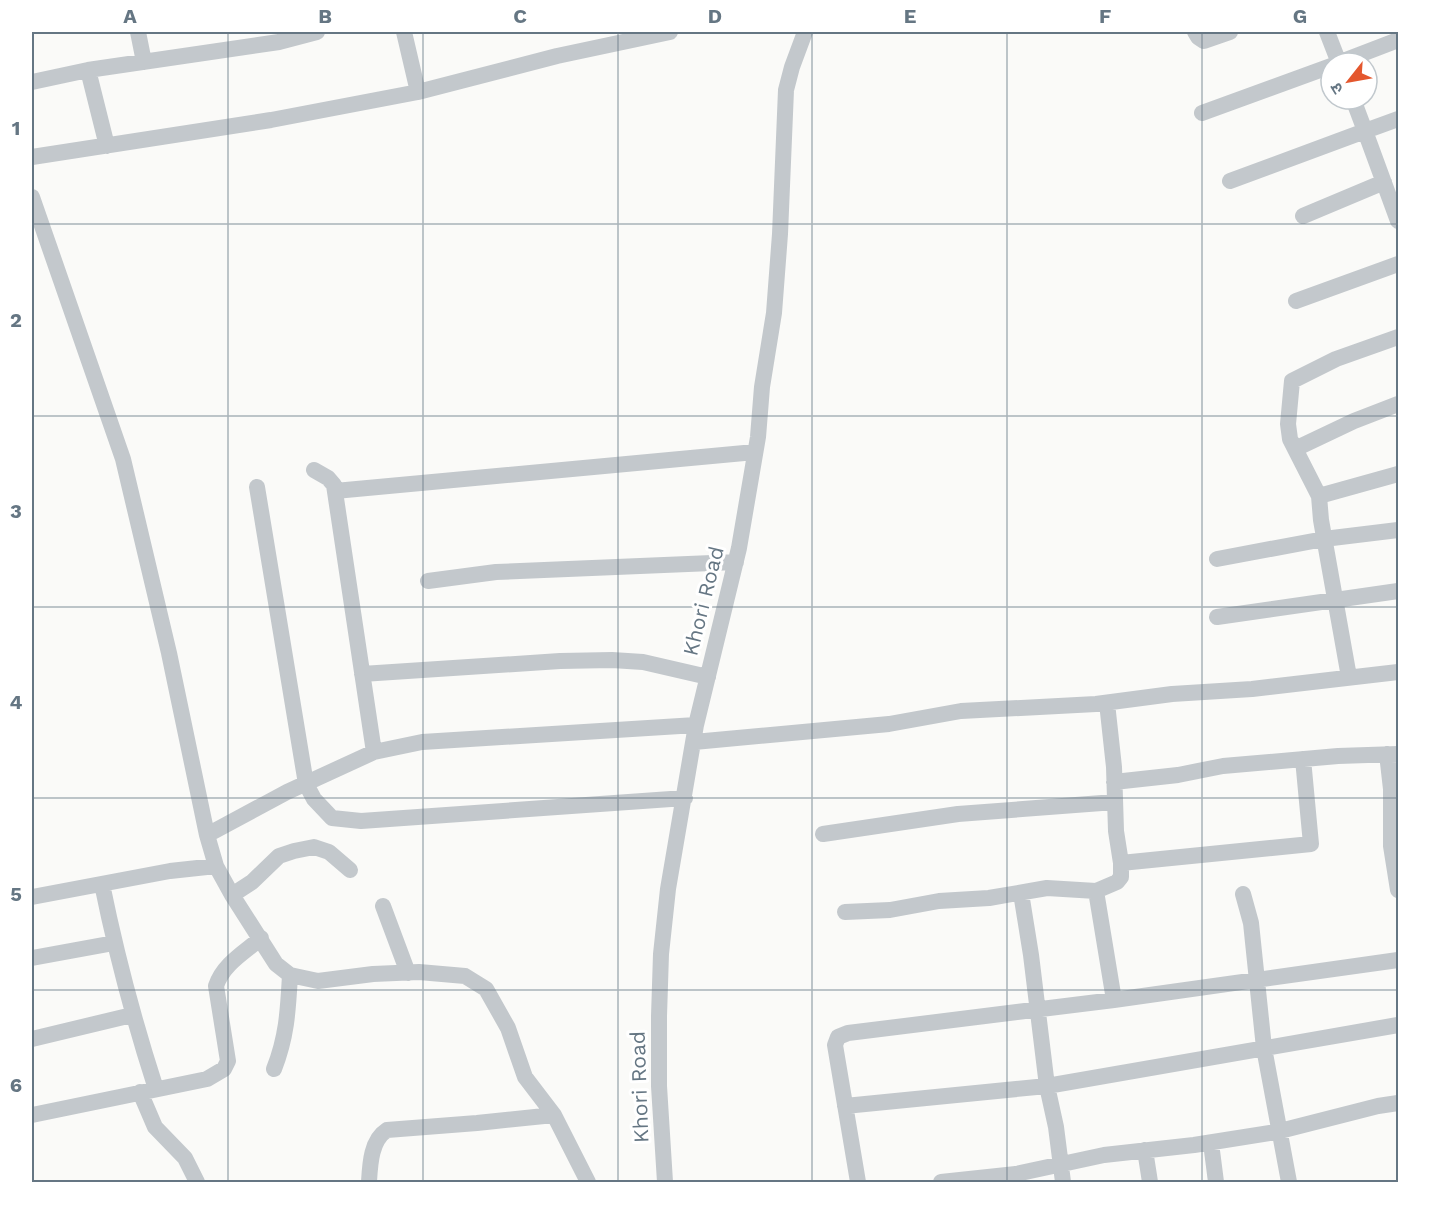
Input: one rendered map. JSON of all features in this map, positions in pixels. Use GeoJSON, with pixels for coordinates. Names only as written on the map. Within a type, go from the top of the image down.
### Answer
{"type":"FeatureCollection","features":[{"type":"Feature","properties":{"kind":"street"},"geometry":{"type":"LineString","coordinates":[[138,32],[144,62]]}},
{"type":"Feature","properties":{"kind":"street"},"geometry":{"type":"LineString","coordinates":[[32,82],[88,70],[279,42],[317,32]]}},
{"type":"Feature","properties":{"kind":"street"},"geometry":{"type":"LineString","coordinates":[[404,32],[418,92]]}},
{"type":"Feature","properties":{"kind":"street"},"geometry":{"type":"LineString","coordinates":[[32,157],[271,120],[418,92],[638,35],[670,32]]}},
{"type":"Feature","properties":{"kind":"street","name":"Khori Road"},"geometry":{"type":"LineString","coordinates":[[665,1182],[659,1086],[661,954],[668,889],[695,733],[736,562],[755,452],[762,387],[774,313],[786,90],[805,32]]}},
{"type":"Feature","properties":{"kind":"street"},"geometry":{"type":"LineString","coordinates":[[1195,32],[1204,40],[1230,32]]}},
{"type":"Feature","properties":{"kind":"street"},"geometry":{"type":"LineString","coordinates":[[1328,32],[1335,51]]}},
{"type":"Feature","properties":{"kind":"street"},"geometry":{"type":"LineString","coordinates":[[1370,51],[1398,40]]}},
{"type":"Feature","properties":{"kind":"street"},"geometry":{"type":"LineString","coordinates":[[88,70],[107,146]]}},
{"type":"Feature","properties":{"kind":"street"},"geometry":{"type":"LineString","coordinates":[[1202,113],[1319,70]]}},
{"type":"Feature","properties":{"kind":"street"},"geometry":{"type":"LineString","coordinates":[[1357,111],[1384,182],[1394,197],[1398,221]]}},
{"type":"Feature","properties":{"kind":"street"},"geometry":{"type":"LineString","coordinates":[[1230,181],[1398,119]]}},
{"type":"Feature","properties":{"kind":"street"},"geometry":{"type":"LineString","coordinates":[[1303,216],[1384,182]]}},
{"type":"Feature","properties":{"kind":"street"},"geometry":{"type":"LineString","coordinates":[[32,197],[123,459],[216,867],[276,963],[290,975],[318,981],[373,974],[465,976],[486,989],[508,1028],[525,1077],[554,1115],[588,1182]]}},
{"type":"Feature","properties":{"kind":"street"},"geometry":{"type":"LineString","coordinates":[[1296,301],[1398,264]]}},
{"type":"Feature","properties":{"kind":"street"},"geometry":{"type":"LineString","coordinates":[[1349,677],[1318,496],[1290,439],[1288,424],[1293,381],[1336,359],[1398,337]]}},
{"type":"Feature","properties":{"kind":"street"},"geometry":{"type":"LineString","coordinates":[[1295,449],[1354,421],[1398,404]]}},
{"type":"Feature","properties":{"kind":"street"},"geometry":{"type":"LineString","coordinates":[[335,491],[755,452]]}},
{"type":"Feature","properties":{"kind":"street"},"geometry":{"type":"LineString","coordinates":[[314,470],[328,478],[334,485],[374,752]]}},
{"type":"Feature","properties":{"kind":"street"},"geometry":{"type":"LineString","coordinates":[[1318,496],[1398,474]]}},
{"type":"Feature","properties":{"kind":"street"},"geometry":{"type":"LineString","coordinates":[[257,486],[306,784],[314,800],[332,818],[361,821],[685,798]]}},
{"type":"Feature","properties":{"kind":"street"},"geometry":{"type":"LineString","coordinates":[[1217,559],[1324,539],[1398,530]]}},
{"type":"Feature","properties":{"kind":"street"},"geometry":{"type":"LineString","coordinates":[[428,581],[496,572],[736,562]]}},
{"type":"Feature","properties":{"kind":"street"},"geometry":{"type":"LineString","coordinates":[[1217,617],[1398,591]]}},
{"type":"Feature","properties":{"kind":"street"},"geometry":{"type":"LineString","coordinates":[[362,674],[560,661],[612,660],[643,662],[708,677]]}},
{"type":"Feature","properties":{"kind":"street"},"geometry":{"type":"LineString","coordinates":[[207,835],[374,752],[422,742],[889,724],[961,711],[1107,703],[1172,694],[1252,689],[1398,672]]}},
{"type":"Feature","properties":{"kind":"street"},"geometry":{"type":"LineString","coordinates":[[845,912],[890,910],[939,901],[989,898],[1047,888],[1096,891],[1117,882],[1121,877],[1121,863],[1116,831],[1107,703]]}},
{"type":"Feature","properties":{"kind":"street"},"geometry":{"type":"LineString","coordinates":[[1114,782],[1178,775],[1224,766],[1393,754],[1391,846],[1398,890]]}},
{"type":"Feature","properties":{"kind":"street"},"geometry":{"type":"LineString","coordinates":[[1121,863],[1311,844],[1303,759]]}},
{"type":"Feature","properties":{"kind":"street"},"geometry":{"type":"LineString","coordinates":[[823,834],[958,814],[1115,802]]}},
{"type":"Feature","properties":{"kind":"street"},"geometry":{"type":"LineString","coordinates":[[232,895],[252,882],[279,856],[294,851],[314,847],[329,852],[350,870]]}},
{"type":"Feature","properties":{"kind":"street"},"geometry":{"type":"LineString","coordinates":[[32,897],[170,871],[216,867]]}},
{"type":"Feature","properties":{"kind":"street"},"geometry":{"type":"LineString","coordinates":[[102,884],[155,1127],[185,1158],[198,1182]]}},
{"type":"Feature","properties":{"kind":"street"},"geometry":{"type":"LineString","coordinates":[[1096,891],[1114,1000]]}},
{"type":"Feature","properties":{"kind":"street"},"geometry":{"type":"LineString","coordinates":[[1021,893],[1047,1086],[1056,1127],[1063,1182]]}},
{"type":"Feature","properties":{"kind":"street"},"geometry":{"type":"LineString","coordinates":[[1243,894],[1251,923],[1264,1048],[1289,1182]]}},
{"type":"Feature","properties":{"kind":"street"},"geometry":{"type":"LineString","coordinates":[[383,906],[408,973]]}},
{"type":"Feature","properties":{"kind":"street"},"geometry":{"type":"LineString","coordinates":[[32,1115],[207,1079],[224,1070],[228,1060],[216,986],[219,976],[229,965],[261,938]]}},
{"type":"Feature","properties":{"kind":"street"},"geometry":{"type":"LineString","coordinates":[[32,958],[114,943]]}},
{"type":"Feature","properties":{"kind":"street"},"geometry":{"type":"LineString","coordinates":[[858,1182],[835,1045],[838,1037],[848,1033],[1114,1000],[1398,960]]}},
{"type":"Feature","properties":{"kind":"street"},"geometry":{"type":"LineString","coordinates":[[274,1069],[283,1046],[286,1030],[290,975]]}},
{"type":"Feature","properties":{"kind":"street"},"geometry":{"type":"LineString","coordinates":[[32,1039],[132,1015]]}},
{"type":"Feature","properties":{"kind":"street"},"geometry":{"type":"LineString","coordinates":[[846,1106],[1047,1086],[1398,1025]]}},
{"type":"Feature","properties":{"kind":"street"},"geometry":{"type":"LineString","coordinates":[[941,1182],[1016,1174],[1104,1155],[1211,1143],[1281,1130],[1398,1103]]}},
{"type":"Feature","properties":{"kind":"street"},"geometry":{"type":"LineString","coordinates":[[369,1182],[375,1143],[380,1134],[387,1130],[477,1124],[554,1115]]}},
{"type":"Feature","properties":{"kind":"street"},"geometry":{"type":"LineString","coordinates":[[1211,1143],[1216,1182]]}},
{"type":"Feature","properties":{"kind":"street"},"geometry":{"type":"LineString","coordinates":[[1145,1150],[1150,1182]]}}]}
